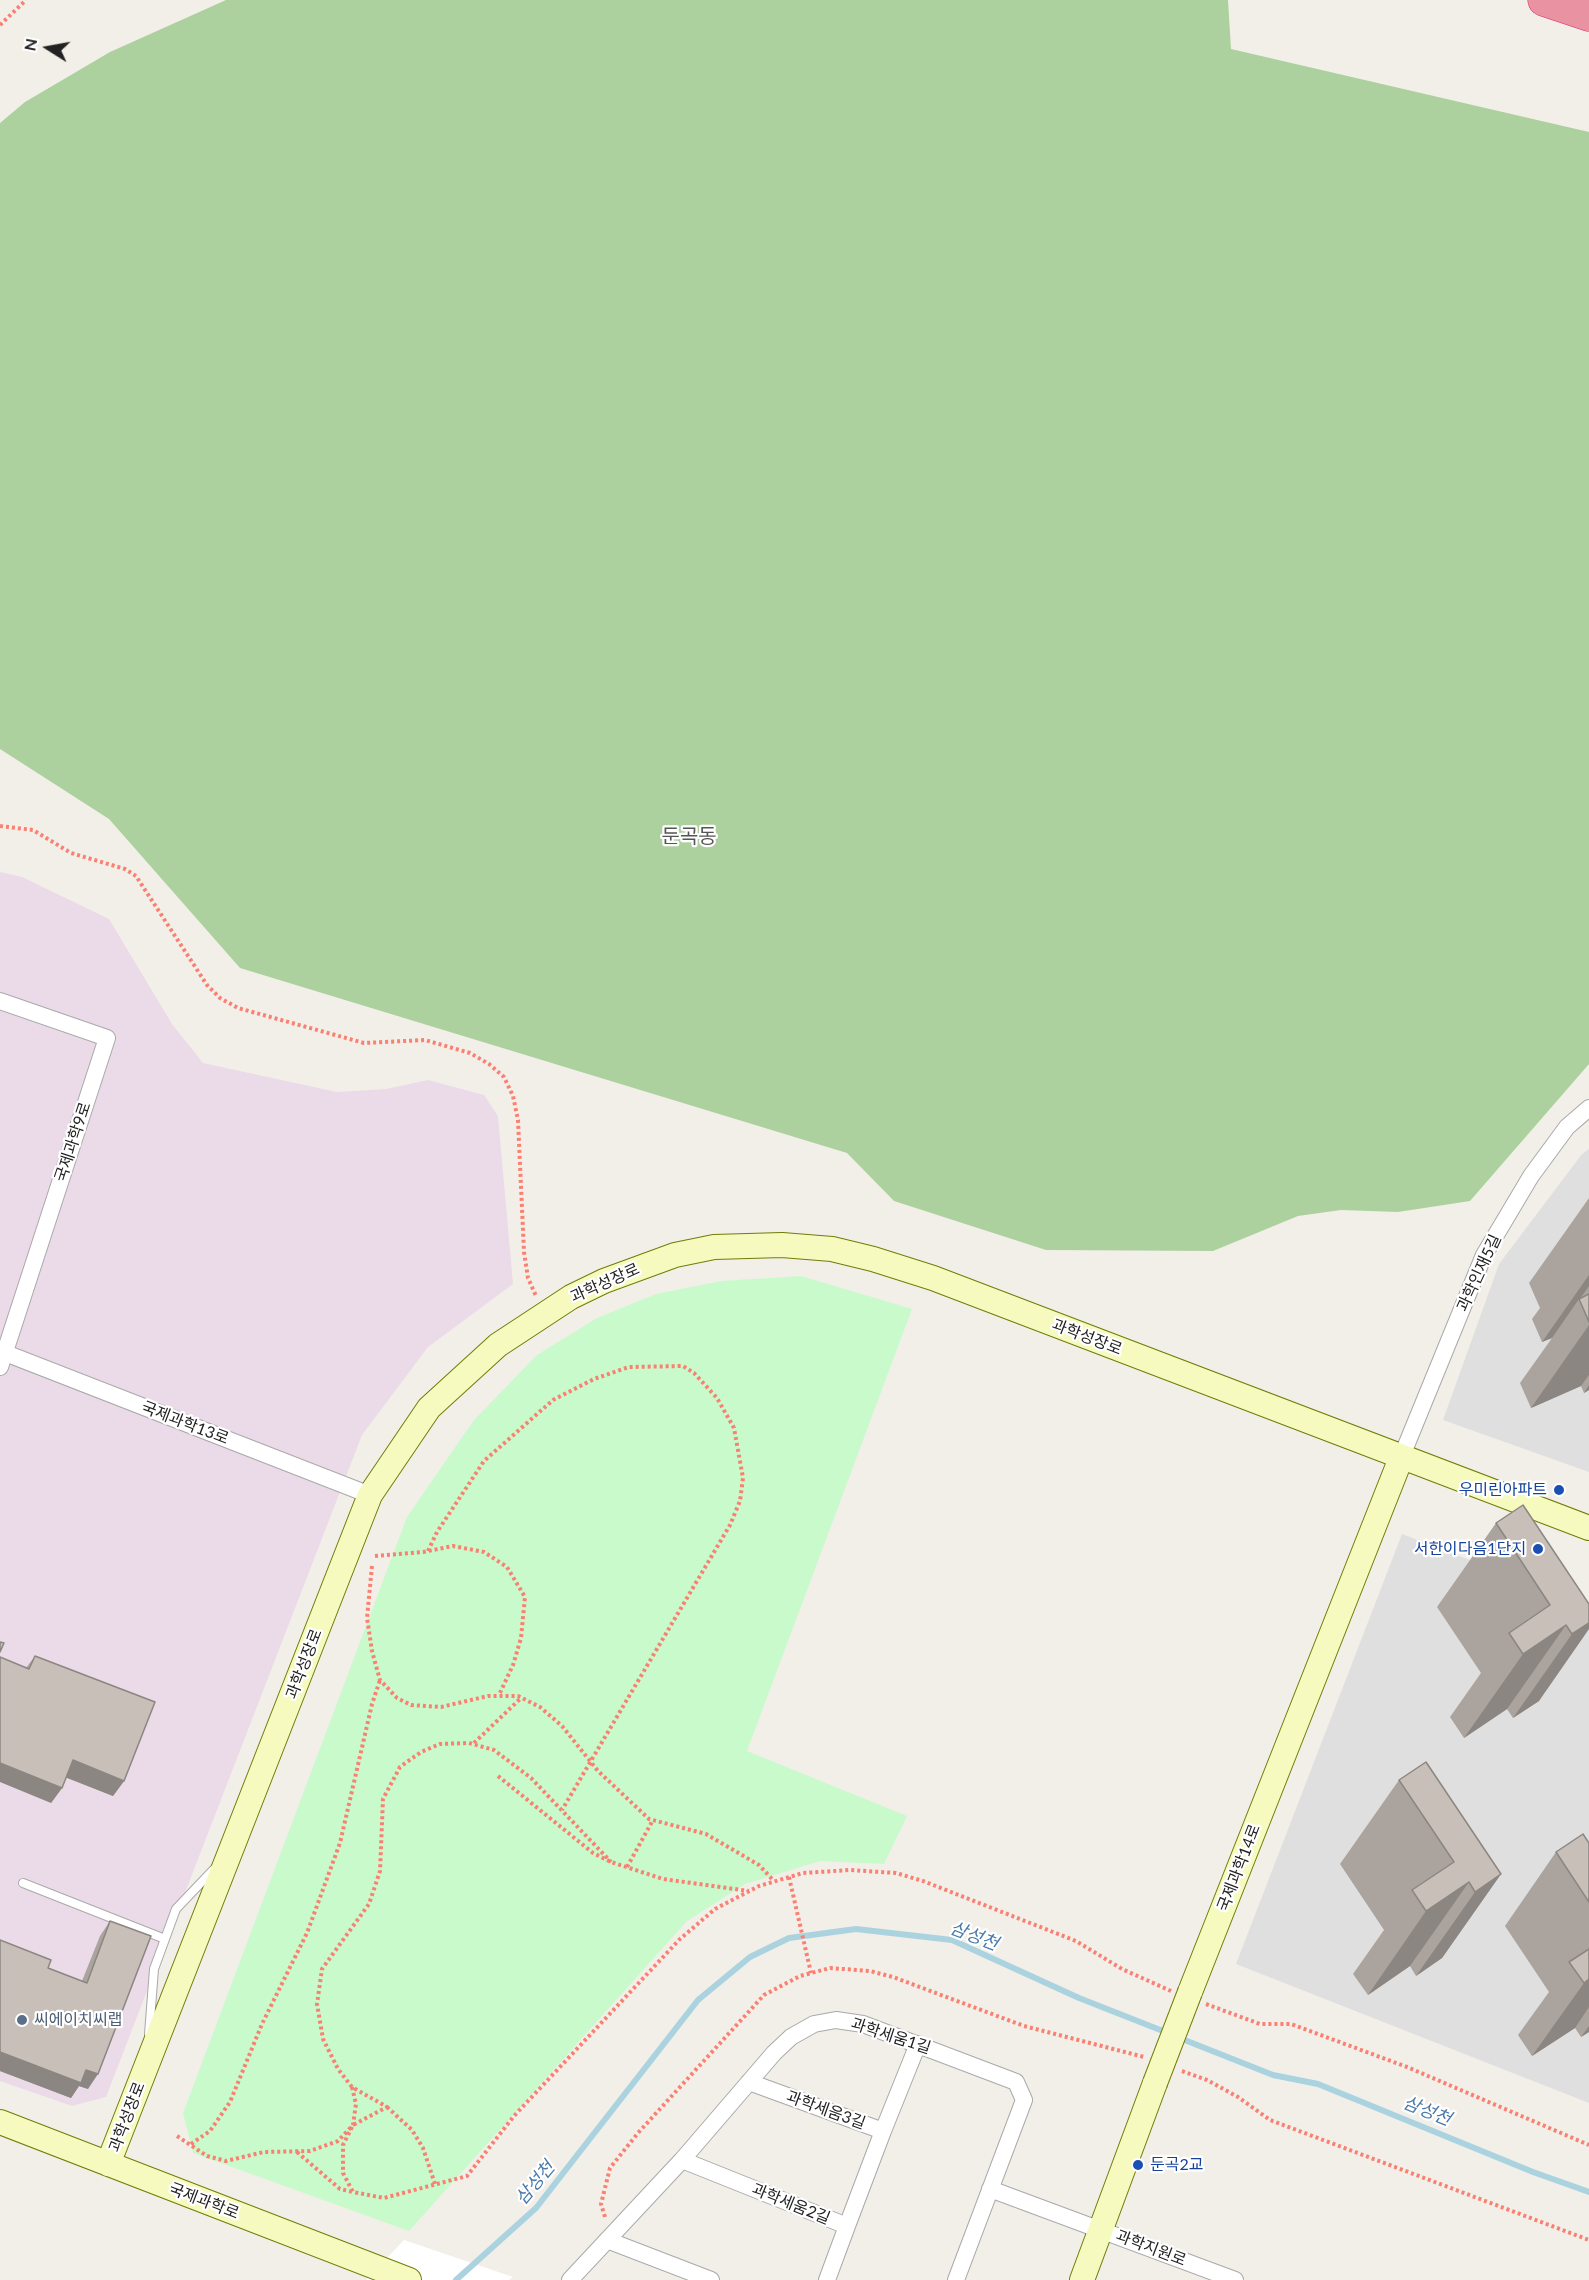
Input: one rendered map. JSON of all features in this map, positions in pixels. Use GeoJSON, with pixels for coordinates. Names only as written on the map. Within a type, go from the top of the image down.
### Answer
{"type":"FeatureCollection","features":[{"type":"Feature","properties":{"kind":"highway"},"geometry":{"type":"LineString","coordinates":[[1544,0],[1589,15]]}},
{"type":"Feature","properties":{"kind":"street","name":"국제과학9로"},"geometry":{"type":"LineString","coordinates":[[0,1001],[106,1038],[2,1357]]}},
{"type":"Feature","properties":{"kind":"street","name":"과학인재5길"},"geometry":{"type":"LineString","coordinates":[[1401,1458],[1484,1255],[1532,1176],[1567,1127],[1589,1108]]}},
{"type":"Feature","properties":{"kind":"street","name":"과학성장로"},"geometry":{"type":"LineString","coordinates":[[108,2164],[370,1495],[429,1408],[498,1345],[544,1313],[604,1281],[675,1255],[714,1247],[746,1244],[832,1249],[933,1278],[1589,1528]]}},
{"type":"Feature","properties":{"kind":"street","name":"국제과학13로"},"geometry":{"type":"LineString","coordinates":[[2,1357],[370,1495]]}},
{"type":"Feature","properties":{"kind":"street","name":"국제과학14로"},"geometry":{"type":"LineString","coordinates":[[1082,2280],[1154,2072],[1190,1992],[1401,1458]]}},
{"type":"Feature","properties":{"kind":"street","name":"과학세움1길"},"geometry":{"type":"LineString","coordinates":[[570,2280],[791,2037],[814,2024],[836,2020],[863,2024],[1016,2082],[1024,2100],[956,2280]]}},
{"type":"Feature","properties":{"kind":"street","name":"과학세움3길"},"geometry":{"type":"LineString","coordinates":[[749,2082],[883,2131],[918,2044]]}},
{"type":"Feature","properties":{"kind":"street","name":"국제과학로"},"geometry":{"type":"LineString","coordinates":[[0,2122],[409,2280]]}},
{"type":"Feature","properties":{"kind":"street"},"geometry":{"type":"LineString","coordinates":[[847,2226],[883,2131]]}},
{"type":"Feature","properties":{"kind":"street","name":"과학세움2길"},"geometry":{"type":"LineString","coordinates":[[681,2160],[847,2226],[827,2280]]}},
{"type":"Feature","properties":{"kind":"street","name":"과학지원로"},"geometry":{"type":"LineString","coordinates":[[990,2189],[1101,2229],[1207,2275],[1234,2280]]}},
{"type":"Feature","properties":{"kind":"street"},"geometry":{"type":"LineString","coordinates":[[609,2238],[711,2280]]}},
{"type":"Feature","properties":{"kind":"lane"},"geometry":{"type":"LineString","coordinates":[[147,2065],[154,1969],[176,1909],[230,1853]]}},
{"type":"Feature","properties":{"kind":"lane"},"geometry":{"type":"LineString","coordinates":[[23,1883],[165,1939]]}},
{"type":"Feature","properties":{"kind":"path"},"geometry":{"type":"LineString","coordinates":[[0,25],[26,0]]}},
{"type":"Feature","properties":{"kind":"path"},"geometry":{"type":"LineString","coordinates":[[0,826],[33,830],[71,853],[125,869],[136,876],[207,985],[219,998],[238,1008],[364,1043],[425,1040],[470,1053],[504,1077],[513,1096],[518,1120],[524,1252],[528,1278],[544,1313]]}},
{"type":"Feature","properties":{"kind":"path"},"geometry":{"type":"LineString","coordinates":[[428,1551],[436,1532],[484,1461],[535,1413],[571,1389],[629,1367],[672,1364],[683,1366],[694,1373],[717,1398],[734,1428],[741,1454],[743,1478],[740,1501],[730,1525],[562,1810]]}},
{"type":"Feature","properties":{"kind":"path"},"geometry":{"type":"LineString","coordinates":[[375,1556],[453,1546],[484,1552],[507,1567],[525,1597],[521,1638],[513,1665],[499,1695]]}},
{"type":"Feature","properties":{"kind":"path"},"geometry":{"type":"LineString","coordinates":[[191,2144],[210,2131],[230,2102],[262,2024],[307,1934],[340,1843],[372,1704],[380,1680],[367,1618],[372,1566]]}},
{"type":"Feature","properties":{"kind":"path"},"geometry":{"type":"LineString","coordinates":[[380,1680],[397,1698],[411,1705],[441,1707],[499,1695],[521,1698],[540,1707],[562,1726],[598,1771],[653,1820],[706,1834],[759,1865],[774,1881]]}},
{"type":"Feature","properties":{"kind":"path"},"geometry":{"type":"LineString","coordinates":[[474,1744],[521,1698]]}},
{"type":"Feature","properties":{"kind":"path"},"geometry":{"type":"LineString","coordinates":[[352,2087],[338,2069],[322,2039],[317,2004],[322,1969],[369,1904],[380,1871],[383,1798],[396,1774],[421,1752],[440,1744],[456,1742],[494,1750],[512,1761],[611,1862]]}},
{"type":"Feature","properties":{"kind":"path"},"geometry":{"type":"LineString","coordinates":[[498,1776],[593,1853],[611,1862],[663,1879],[749,1891]]}},
{"type":"Feature","properties":{"kind":"path"},"geometry":{"type":"LineString","coordinates":[[627,1867],[653,1820]]}},
{"type":"Feature","properties":{"kind":"path"},"geometry":{"type":"LineString","coordinates":[[789,1877],[795,1895],[811,1973]]}},
{"type":"Feature","properties":{"kind":"path"},"geometry":{"type":"LineString","coordinates":[[609,2238],[601,2204],[610,2168],[638,2133],[764,1995],[800,1976],[830,1968],[870,1971],[893,1977],[1154,2072]]}},
{"type":"Feature","properties":{"kind":"path"},"geometry":{"type":"LineString","coordinates":[[1175,2068],[1207,2080],[1238,2097],[1270,2120],[1589,2240]]}},
{"type":"Feature","properties":{"kind":"path"},"geometry":{"type":"LineString","coordinates":[[177,2136],[207,2156],[226,2161],[264,2152],[310,2151],[338,2141],[353,2125],[356,2104]]}},
{"type":"Feature","properties":{"kind":"path"},"geometry":{"type":"LineString","coordinates":[[387,2107],[412,2130],[423,2148],[435,2184]]}},
{"type":"Feature","properties":{"kind":"path"},"geometry":{"type":"LineString","coordinates":[[297,2152],[340,2189],[353,2192]]}},
{"type":"Feature","properties":{"kind":"shaded area"},"geometry":{"type":"Polygon","coordinates":[[[0,872],[22,877],[109,919],[172,1024],[203,1063],[337,1092],[386,1089],[428,1080],[484,1095],[498,1116],[513,1284],[428,1347],[362,1435],[106,2097],[72,2106],[0,2081],[0,872]]]}},
{"type":"Feature","properties":{"kind":"shaded area"},"geometry":{"type":"Polygon","coordinates":[[[1589,1149],[1589,1472],[1443,1420],[1499,1264],[1582,1154],[1589,1149]]]}},
{"type":"Feature","properties":{"kind":"shaded area"},"geometry":{"type":"Polygon","coordinates":[[[1402,1534],[1589,1606],[1589,2103],[1236,1964],[1402,1534]]]}},
{"type":"Feature","properties":{"kind":"green space"},"geometry":{"type":"Polygon","coordinates":[[[226,0],[1228,0],[1231,49],[1589,132],[1589,1064],[1470,1201],[1398,1212],[1341,1210],[1298,1216],[1213,1251],[1046,1250],[894,1201],[847,1153],[240,968],[109,819],[0,749],[0,123],[25,102],[110,52],[226,0]]]}},
{"type":"Feature","properties":{"kind":"green space"},"geometry":{"type":"Polygon","coordinates":[[[801,1276],[912,1309],[747,1751],[907,1816],[884,1864],[820,1861],[745,1884],[687,1921],[409,2231],[193,2153],[183,2113],[407,1517],[474,1420],[537,1355],[597,1318],[656,1294],[721,1281],[801,1276]]]}},
{"type":"Feature","properties":{"kind":"pier"},"geometry":{"type":"Polygon","coordinates":[[[404,2240],[513,2277],[509,2280],[366,2280],[404,2240]]]}},
{"type":"Feature","properties":{"kind":"building"},"geometry":{"type":"Polygon","coordinates":[[[1589,1294],[1589,1322],[1579,1299],[1589,1294]]]}},
{"type":"Feature","properties":{"kind":"building"},"geometry":{"type":"Polygon","coordinates":[[[1523,1505],[1589,1604],[1589,1623],[1572,1634],[1566,1625],[1523,1654],[1509,1633],[1550,1605],[1496,1523],[1523,1505]]]}},
{"type":"Feature","properties":{"kind":"building"},"geometry":{"type":"Polygon","coordinates":[[[35,1656],[155,1702],[124,1781],[73,1760],[62,1788],[0,1763],[0,1657],[29,1669],[35,1656]]]}},
{"type":"Feature","properties":{"kind":"building"},"geometry":{"type":"Polygon","coordinates":[[[1426,1762],[1501,1874],[1475,1892],[1469,1882],[1426,1911],[1412,1890],[1454,1862],[1399,1780],[1426,1762]]]}},
{"type":"Feature","properties":{"kind":"building"},"geometry":{"type":"Polygon","coordinates":[[[1583,1834],[1589,1843],[1589,1902],[1556,1852],[1583,1834]]]}},
{"type":"Feature","properties":{"kind":"building"},"geometry":{"type":"Polygon","coordinates":[[[110,1921],[151,1936],[98,2074],[86,2070],[81,2083],[0,2052],[0,1940],[51,1960],[48,1968],[87,1983],[110,1921]]]}},
{"type":"Feature","properties":{"kind":"building"},"geometry":{"type":"Polygon","coordinates":[[[1589,1949],[1589,1979],[1584,1983],[1569,1962],[1589,1949]]]}},
{"type":"Feature","properties":{"kind":"waterway","name":"삼성천"},"geometry":{"type":"LineString","coordinates":[[456,2280],[536,2208],[698,2000],[750,1957],[789,1938],[856,1929],[952,1940],[1079,1998],[1168,2033]]}},
{"type":"Feature","properties":{"kind":"waterway","name":"삼성천"},"geometry":{"type":"LineString","coordinates":[[1177,2037],[1273,2075],[1318,2084],[1533,2172],[1589,2192]]}},
{"type":"Feature","properties":{"kind":"place","name":"우미린아파트"},"geometry":{"type":"Point","coordinates":[1559,1490]}},
{"type":"Feature","properties":{"kind":"place","name":"서한이다음1단지"},"geometry":{"type":"Point","coordinates":[1538,1549]}},
{"type":"Feature","properties":{"kind":"place","name":"씨에이치씨랩"},"geometry":{"type":"Point","coordinates":[22,2020]}},
{"type":"Feature","properties":{"kind":"place","name":"둔곡2교"},"geometry":{"type":"Point","coordinates":[1138,2165]}},
{"type":"Feature","properties":{"kind":"district","name":"둔곡동"},"geometry":{"type":"Point","coordinates":[689,837]}}]}
